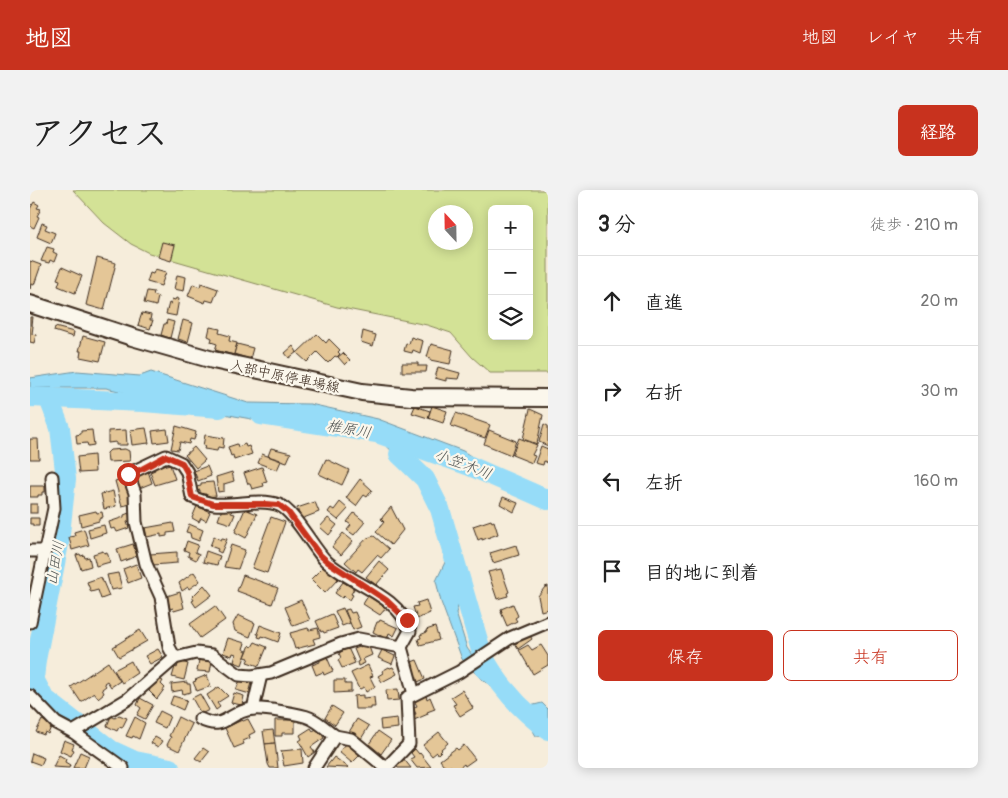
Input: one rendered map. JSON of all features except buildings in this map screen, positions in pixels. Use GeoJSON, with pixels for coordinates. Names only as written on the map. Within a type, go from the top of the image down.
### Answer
{"type":"FeatureCollection","features":[{"type":"Feature","properties":{"kind":"main road","name":"入部中原停車場線"},"geometry":{"type":"LineString","coordinates":[[30,304],[132,337],[213,360],[362,392],[411,396],[548,398]]}},
{"type":"Feature","properties":{"kind":"street"},"geometry":{"type":"LineString","coordinates":[[175,658],[169,647],[161,597],[146,564],[136,522],[135,493],[128,474],[166,456],[182,463],[187,472],[192,497],[213,504],[279,505],[288,512],[319,554],[328,562],[386,600],[407,620],[410,630],[401,648],[414,694]]}},
{"type":"Feature","properties":{"kind":"street"},"geometry":{"type":"LineString","coordinates":[[30,622],[32,600],[54,508],[52,477]]}},
{"type":"Feature","properties":{"kind":"street"},"geometry":{"type":"LineString","coordinates":[[30,551],[44,551]]}},
{"type":"Feature","properties":{"kind":"street"},"geometry":{"type":"LineString","coordinates":[[200,719],[209,724],[219,724],[232,715],[253,709],[310,718],[335,736],[351,739],[386,768],[409,744],[407,698],[459,672],[510,638],[548,622]]}},
{"type":"Feature","properties":{"kind":"street"},"geometry":{"type":"LineString","coordinates":[[74,732],[128,699],[175,658],[196,653],[212,655],[239,675],[252,676],[271,673],[341,644],[359,639],[401,648]]}},
{"type":"Feature","properties":{"kind":"street"},"geometry":{"type":"LineString","coordinates":[[253,709],[261,675]]}},
{"type":"Feature","properties":{"kind":"street"},"geometry":{"type":"LineString","coordinates":[[30,696],[56,723],[74,732],[123,768]]}},
{"type":"Feature","properties":{"kind":"street"},"geometry":{"type":"LineString","coordinates":[[314,768],[335,736]]}},
{"type":"Feature","properties":{"kind":"green space"},"geometry":{"type":"Polygon","coordinates":[[[73,190],[548,190],[548,373],[490,373],[472,357],[451,333],[427,325],[337,307],[149,253],[131,244],[104,223],[73,190]]]}},
{"type":"Feature","properties":{"kind":"water"},"geometry":{"type":"Polygon","coordinates":[[[77,371],[140,376],[151,372],[248,403],[310,404],[378,419],[463,451],[501,476],[462,455],[436,446],[392,435],[446,507],[458,546],[453,578],[461,597],[456,613],[467,648],[490,681],[526,707],[542,703],[548,709],[548,737],[536,736],[527,720],[504,696],[479,677],[462,659],[441,602],[436,581],[448,556],[444,514],[428,488],[370,429],[347,420],[342,423],[309,416],[291,417],[280,424],[229,415],[180,401],[166,402],[106,388],[30,388],[30,378],[77,371]]]}},
{"type":"Feature","properties":{"kind":"waterway","name":"椎原川"},"geometry":{"type":"LineString","coordinates":[[30,397],[143,402],[220,408]]}},
{"type":"Feature","properties":{"kind":"waterway","name":"山田川"},"geometry":{"type":"LineString","coordinates":[[49,399],[60,428],[66,479],[59,543],[34,679],[44,698],[111,750],[135,761],[170,768]]}},
{"type":"Feature","properties":{"kind":"waterway","name":"小笠木川"},"geometry":{"type":"LineString","coordinates":[[261,415],[377,433],[470,466],[548,500]]}},
{"type":"Feature","properties":{"kind":"waterway","name":"椎原川"},"geometry":{"type":"LineString","coordinates":[[399,454],[425,479],[440,509],[482,654],[510,696],[548,730]]}},
{"type":"Feature","properties":{"kind":"route"},"geometry":{"type":"LineString","coordinates":[[128,474],[166,456],[182,463],[187,472],[192,497],[213,504],[279,505],[288,512],[319,554],[328,562],[386,600],[407,620]]}}]}
